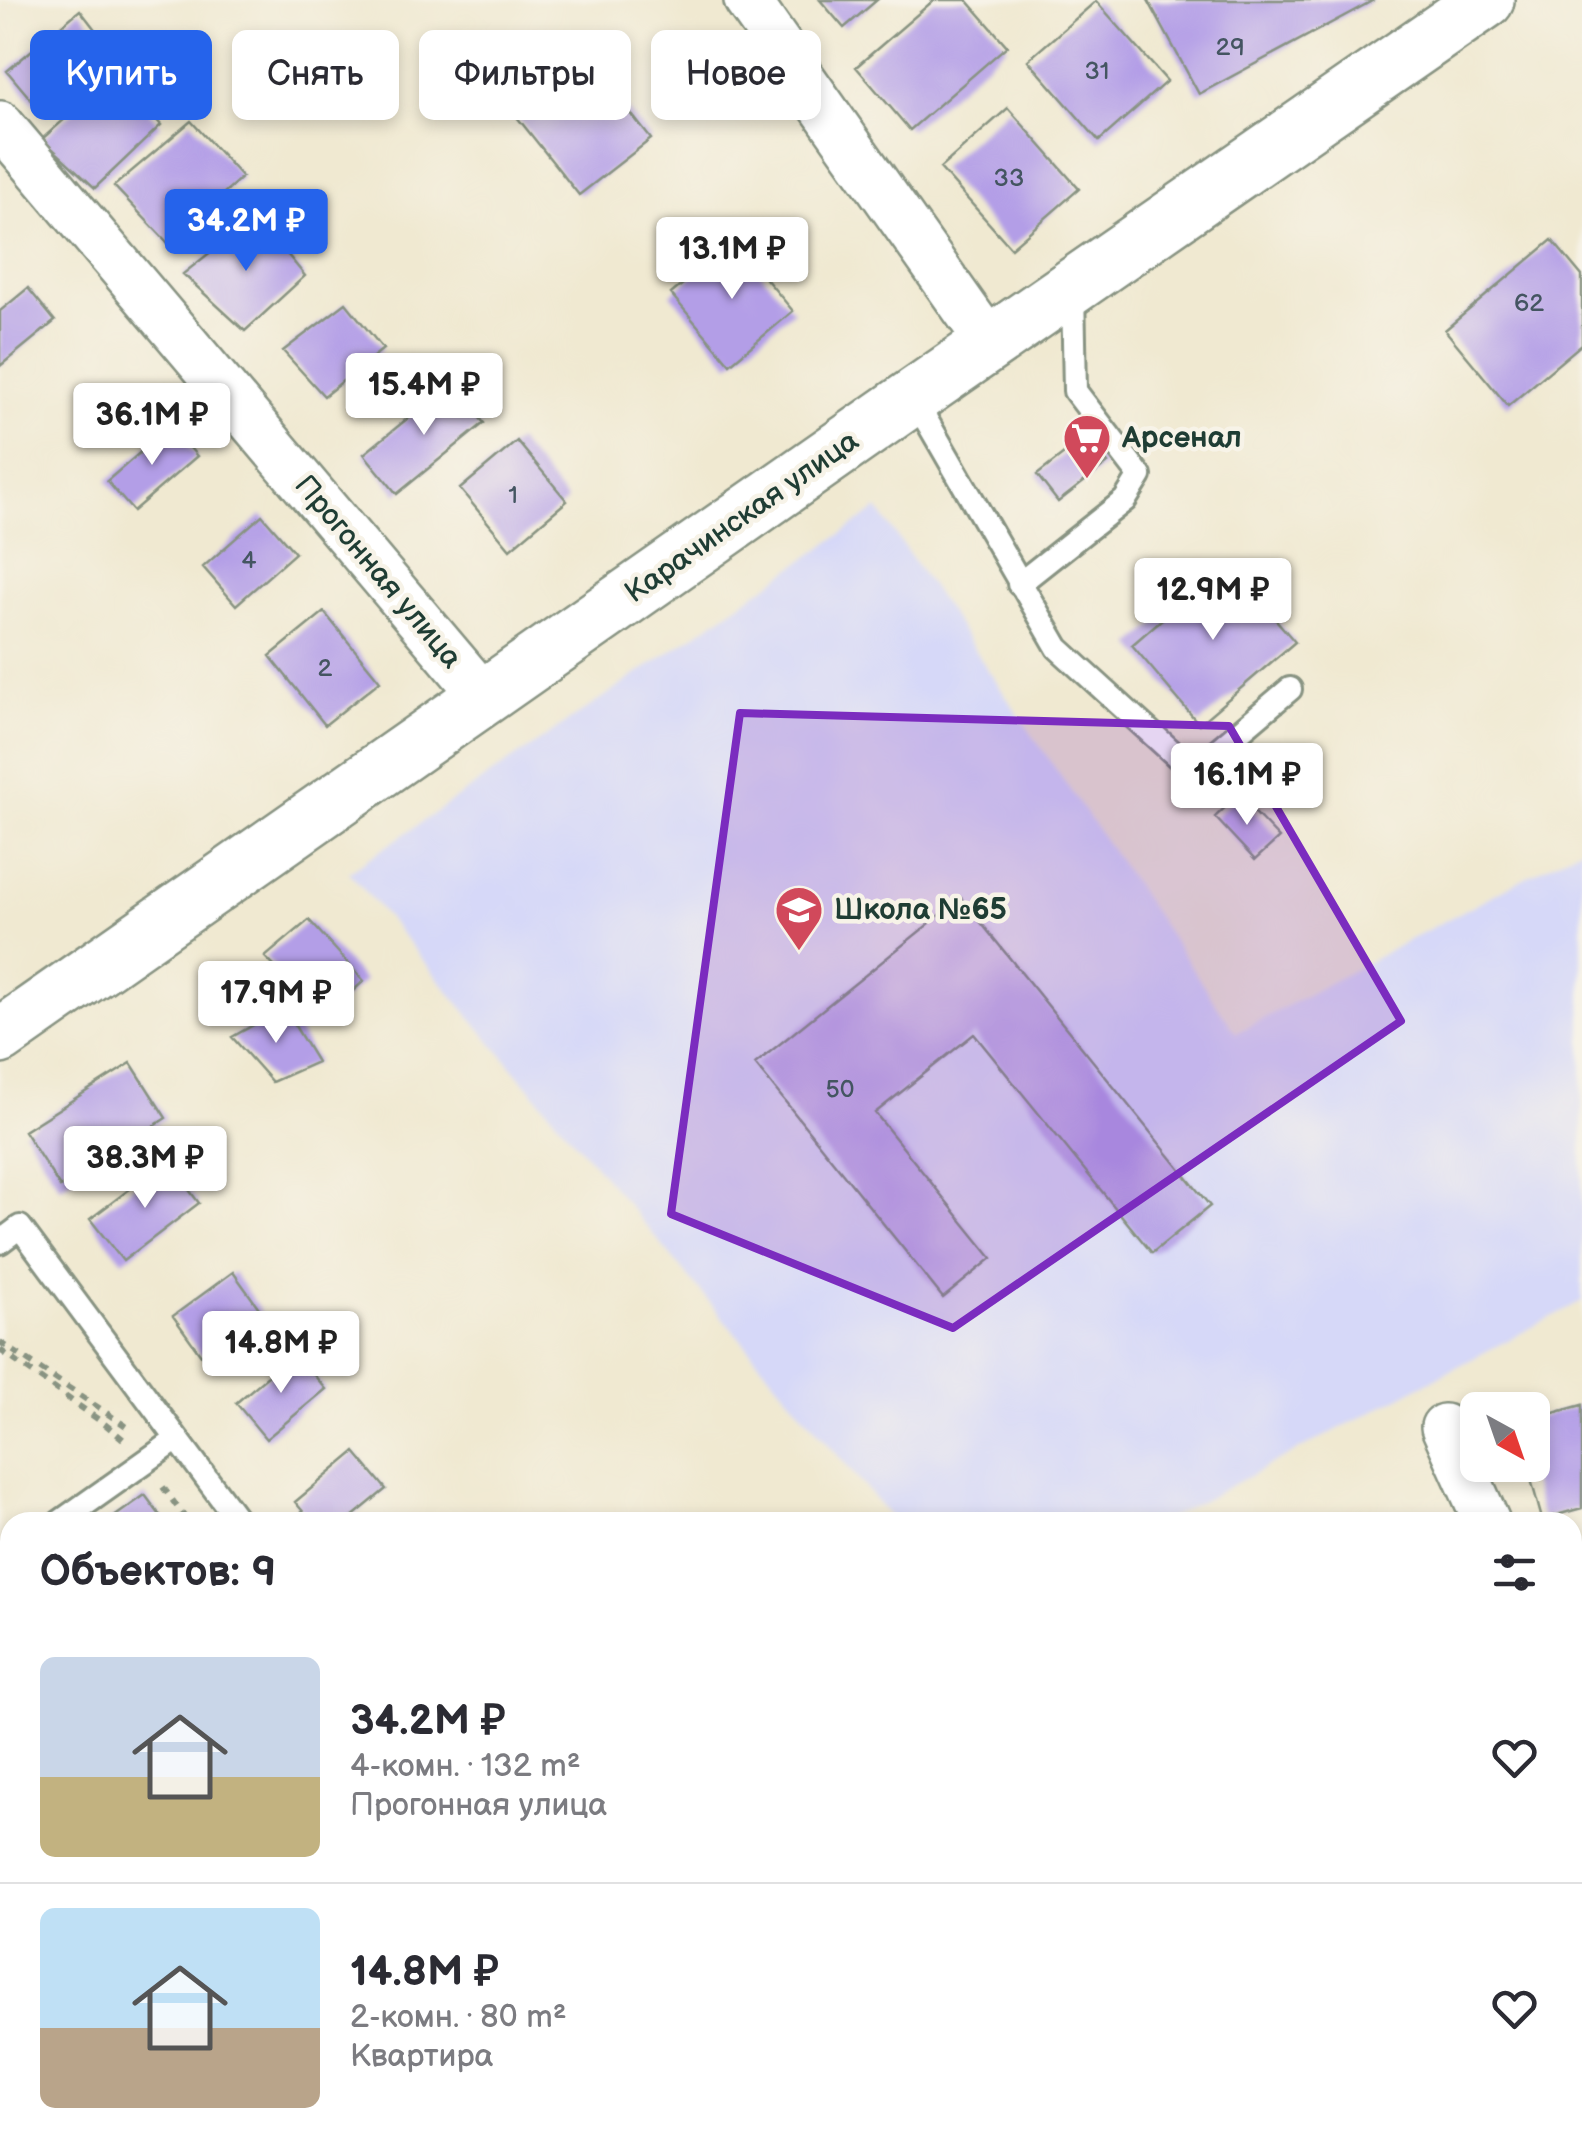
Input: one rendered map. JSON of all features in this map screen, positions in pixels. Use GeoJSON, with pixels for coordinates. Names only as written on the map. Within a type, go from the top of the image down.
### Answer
{"type":"FeatureCollection","features":[{"type":"Feature","properties":{"kind":"street"},"geometry":{"type":"LineString","coordinates":[[746,0],[990,344]]}},
{"type":"Feature","properties":{"kind":"street","name":"Карачинская улица"},"geometry":{"type":"LineString","coordinates":[[0,1036],[1486,0]]}},
{"type":"Feature","properties":{"kind":"street","name":"Прогонная улица"},"geometry":{"type":"LineString","coordinates":[[0,124],[485,698]]}},
{"type":"Feature","properties":{"kind":"street"},"geometry":{"type":"LineString","coordinates":[[1444,1428],[1482,1512]]}},
{"type":"Feature","properties":{"kind":"lane"},"geometry":{"type":"LineString","coordinates":[[1019,584],[1125,500],[1140,476],[1074,391],[1072,286]]}},
{"type":"Feature","properties":{"kind":"lane"},"geometry":{"type":"LineString","coordinates":[[913,397],[1058,648],[1192,771],[1290,689]]}},
{"type":"Feature","properties":{"kind":"lane"},"geometry":{"type":"LineString","coordinates":[[0,1242],[20,1227],[230,1512]]}},
{"type":"Feature","properties":{"kind":"lane"},"geometry":{"type":"LineString","coordinates":[[74,1512],[176,1440]]}},
{"type":"Feature","properties":{"kind":"path"},"geometry":{"type":"LineString","coordinates":[[0,1342],[134,1432]]}},
{"type":"Feature","properties":{"kind":"path"},"geometry":{"type":"LineString","coordinates":[[0,1350],[106,1424],[135,1450],[181,1512]]}},
{"type":"Feature","properties":{"kind":"highlighted area"},"geometry":{"type":"Polygon","coordinates":[[[740,713],[1229,726],[1401,1021],[953,1328],[671,1214],[740,713]]]}},
{"type":"Feature","properties":{"kind":"shaded area","name":"Школа №65"},"geometry":{"type":"Polygon","coordinates":[[[878,509],[1236,1033],[1582,847],[1582,1301],[1181,1512],[886,1512],[349,872],[878,509]]]}},
{"type":"Feature","properties":{"kind":"building"},"geometry":{"type":"Polygon","coordinates":[[[820,0],[877,0],[844,28],[820,0]]]}},
{"type":"Feature","properties":{"kind":"building"},"geometry":{"type":"Polygon","coordinates":[[[934,0],[967,0],[1007,46],[910,130],[856,67],[934,0]]]}},
{"type":"Feature","properties":{"kind":"building"},"geometry":{"type":"Polygon","coordinates":[[[1148,0],[1374,0],[1199,94],[1148,0]]]}},
{"type":"Feature","properties":{"kind":"building"},"geometry":{"type":"Polygon","coordinates":[[[1096,1],[1167,81],[1099,141],[1028,60],[1096,1]]]}},
{"type":"Feature","properties":{"kind":"building"},"geometry":{"type":"Polygon","coordinates":[[[80,10],[95,30],[56,30],[80,10]]]}},
{"type":"Feature","properties":{"kind":"building"},"geometry":{"type":"Polygon","coordinates":[[[30,52],[30,98],[7,71],[30,52]]]}},
{"type":"Feature","properties":{"kind":"building"},"geometry":{"type":"Polygon","coordinates":[[[1008,108],[1079,189],[1011,248],[940,168],[1008,108]]]}},
{"type":"Feature","properties":{"kind":"building"},"geometry":{"type":"Polygon","coordinates":[[[631,114],[651,139],[579,195],[519,120],[631,120],[631,114]]]}},
{"type":"Feature","properties":{"kind":"building"},"geometry":{"type":"Polygon","coordinates":[[[64,120],[157,120],[161,125],[95,188],[42,139],[64,120]]]}},
{"type":"Feature","properties":{"kind":"building"},"geometry":{"type":"Polygon","coordinates":[[[191,121],[242,177],[168,243],[114,186],[191,121]]]}},
{"type":"Feature","properties":{"kind":"building"},"geometry":{"type":"Polygon","coordinates":[[[256,216],[305,276],[245,331],[183,274],[256,216]]]}},
{"type":"Feature","properties":{"kind":"building"},"geometry":{"type":"Polygon","coordinates":[[[1552,240],[1582,276],[1582,344],[1508,406],[1445,330],[1552,240]]]}},
{"type":"Feature","properties":{"kind":"building"},"geometry":{"type":"Polygon","coordinates":[[[734,241],[793,311],[730,364],[671,294],[734,241]]]}},
{"type":"Feature","properties":{"kind":"building"},"geometry":{"type":"Polygon","coordinates":[[[28,288],[55,321],[0,366],[0,311],[28,288]]]}},
{"type":"Feature","properties":{"kind":"building"},"geometry":{"type":"Polygon","coordinates":[[[346,303],[383,349],[324,396],[283,351],[346,303]]]}},
{"type":"Feature","properties":{"kind":"building"},"geometry":{"type":"Polygon","coordinates":[[[451,383],[484,423],[397,494],[364,454],[451,383]]]}},
{"type":"Feature","properties":{"kind":"building"},"geometry":{"type":"Polygon","coordinates":[[[171,426],[197,456],[133,511],[107,481],[171,426]]]}},
{"type":"Feature","properties":{"kind":"building"},"geometry":{"type":"Polygon","coordinates":[[[1087,436],[1108,463],[1058,502],[1037,475],[1087,436]]]}},
{"type":"Feature","properties":{"kind":"building"},"geometry":{"type":"Polygon","coordinates":[[[517,441],[567,501],[510,549],[460,489],[517,441]]]}},
{"type":"Feature","properties":{"kind":"building"},"geometry":{"type":"Polygon","coordinates":[[[262,515],[295,553],[236,605],[203,567],[262,515]]]}},
{"type":"Feature","properties":{"kind":"building"},"geometry":{"type":"Polygon","coordinates":[[[1227,563],[1295,642],[1199,724],[1132,645],[1227,563]]]}},
{"type":"Feature","properties":{"kind":"building"},"geometry":{"type":"Polygon","coordinates":[[[324,612],[380,681],[325,725],[270,656],[324,612]]]}},
{"type":"Feature","properties":{"kind":"building"},"geometry":{"type":"Polygon","coordinates":[[[1238,795],[1279,838],[1255,860],[1215,817],[1238,795]]]}},
{"type":"Feature","properties":{"kind":"building"},"geometry":{"type":"Polygon","coordinates":[[[961,898],[1210,1206],[1152,1253],[974,1034],[875,1113],[992,1258],[943,1298],[755,1064],[961,898]]]}},
{"type":"Feature","properties":{"kind":"building"},"geometry":{"type":"Polygon","coordinates":[[[309,920],[364,981],[324,1017],[265,957],[309,920]]]}},
{"type":"Feature","properties":{"kind":"building"},"geometry":{"type":"Polygon","coordinates":[[[284,1008],[317,1062],[272,1082],[232,1037],[284,1008]]]}},
{"type":"Feature","properties":{"kind":"building"},"geometry":{"type":"Polygon","coordinates":[[[131,1063],[166,1118],[60,1187],[24,1131],[131,1063]]]}},
{"type":"Feature","properties":{"kind":"building"},"geometry":{"type":"Polygon","coordinates":[[[167,1161],[199,1203],[123,1261],[90,1219],[167,1161]]]}},
{"type":"Feature","properties":{"kind":"building"},"geometry":{"type":"Polygon","coordinates":[[[233,1272],[261,1311],[201,1355],[173,1316],[233,1272]]]}},
{"type":"Feature","properties":{"kind":"building"},"geometry":{"type":"Polygon","coordinates":[[[295,1353],[326,1389],[266,1439],[236,1403],[295,1353]]]}},
{"type":"Feature","properties":{"kind":"building"},"geometry":{"type":"Polygon","coordinates":[[[1582,1405],[1582,1508],[1540,1512],[1532,1482],[1550,1482],[1550,1414],[1582,1405]]]}},
{"type":"Feature","properties":{"kind":"building"},"geometry":{"type":"Polygon","coordinates":[[[355,1452],[386,1489],[358,1512],[304,1512],[295,1502],[355,1452]]]}},
{"type":"Feature","properties":{"kind":"building"},"geometry":{"type":"Polygon","coordinates":[[[145,1495],[158,1512],[121,1512],[145,1495]]]}},
{"type":"Feature","properties":{"kind":"place","name":"Арсенал"},"geometry":{"type":"Point","coordinates":[1087,480]}},
{"type":"Feature","properties":{"kind":"place","name":"Школа №65"},"geometry":{"type":"Point","coordinates":[799,952]}}]}
